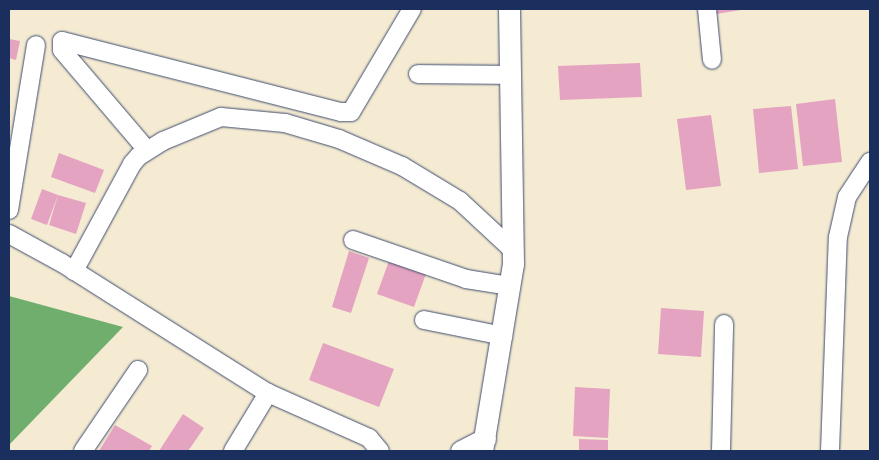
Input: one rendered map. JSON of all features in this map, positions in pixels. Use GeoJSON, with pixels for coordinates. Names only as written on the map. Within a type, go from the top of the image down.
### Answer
{"type":"FeatureCollection","features":[{"type":"Feature","properties":{"kind":"main road"},"geometry":{"type":"LineString","coordinates":[[462,451],[487,447],[514,251],[510,9]]}},
{"type":"Feature","properties":{"kind":"street"},"geometry":{"type":"LineString","coordinates":[[147,150],[62,50],[62,41],[341,112],[351,112],[412,9]]}},
{"type":"Feature","properties":{"kind":"street"},"geometry":{"type":"LineString","coordinates":[[707,9],[712,60]]}},
{"type":"Feature","properties":{"kind":"street"},"geometry":{"type":"LineString","coordinates":[[9,210],[36,45]]}},
{"type":"Feature","properties":{"kind":"street"},"geometry":{"type":"LineString","coordinates":[[418,74],[511,75]]}},
{"type":"Feature","properties":{"kind":"street"},"geometry":{"type":"LineString","coordinates":[[74,271],[132,164],[147,150],[220,117],[284,123],[339,139],[402,166],[460,201],[514,251]]}},
{"type":"Feature","properties":{"kind":"street"},"geometry":{"type":"LineString","coordinates":[[830,451],[838,237],[847,197],[870,162]]}},
{"type":"Feature","properties":{"kind":"street"},"geometry":{"type":"LineString","coordinates":[[9,234],[74,271],[268,393],[369,438],[380,451]]}},
{"type":"Feature","properties":{"kind":"street"},"geometry":{"type":"LineString","coordinates":[[353,240],[466,278],[510,286]]}},
{"type":"Feature","properties":{"kind":"street"},"geometry":{"type":"LineString","coordinates":[[424,320],[503,336]]}},
{"type":"Feature","properties":{"kind":"street"},"geometry":{"type":"LineString","coordinates":[[721,451],[724,324]]}},
{"type":"Feature","properties":{"kind":"street"},"geometry":{"type":"LineString","coordinates":[[83,451],[138,370]]}},
{"type":"Feature","properties":{"kind":"street"},"geometry":{"type":"LineString","coordinates":[[233,451],[268,393]]}},
{"type":"Feature","properties":{"kind":"green space"},"geometry":{"type":"Polygon","coordinates":[[[9,296],[123,327],[9,445],[9,296]]]}},
{"type":"Feature","properties":{"kind":"building"},"geometry":{"type":"Polygon","coordinates":[[[715,9],[741,9],[741,10],[716,14],[715,9]]]}},
{"type":"Feature","properties":{"kind":"building"},"geometry":{"type":"Polygon","coordinates":[[[9,39],[20,41],[16,60],[9,58],[9,39]]]}},
{"type":"Feature","properties":{"kind":"building"},"geometry":{"type":"Polygon","coordinates":[[[640,63],[642,97],[560,100],[558,66],[640,63]]]}},
{"type":"Feature","properties":{"kind":"building"},"geometry":{"type":"Polygon","coordinates":[[[835,99],[842,162],[803,166],[796,104],[835,99]]]}},
{"type":"Feature","properties":{"kind":"building"},"geometry":{"type":"Polygon","coordinates":[[[791,106],[798,169],[759,173],[753,109],[791,106]]]}},
{"type":"Feature","properties":{"kind":"building"},"geometry":{"type":"Polygon","coordinates":[[[711,115],[721,186],[686,190],[677,119],[711,115]]]}},
{"type":"Feature","properties":{"kind":"building"},"geometry":{"type":"Polygon","coordinates":[[[59,153],[104,170],[95,193],[51,177],[59,153]]]}},
{"type":"Feature","properties":{"kind":"building"},"geometry":{"type":"Polygon","coordinates":[[[42,189],[58,195],[47,225],[31,219],[42,189]]]}},
{"type":"Feature","properties":{"kind":"building"},"geometry":{"type":"Polygon","coordinates":[[[58,195],[86,203],[76,234],[49,225],[58,195]]]}},
{"type":"Feature","properties":{"kind":"building"},"geometry":{"type":"Polygon","coordinates":[[[349,251],[369,258],[351,313],[332,307],[349,251]]]}},
{"type":"Feature","properties":{"kind":"building"},"geometry":{"type":"Polygon","coordinates":[[[390,258],[427,271],[414,307],[377,294],[390,258]]]}},
{"type":"Feature","properties":{"kind":"building"},"geometry":{"type":"Polygon","coordinates":[[[661,308],[704,311],[701,357],[658,354],[661,308]]]}},
{"type":"Feature","properties":{"kind":"building"},"geometry":{"type":"Polygon","coordinates":[[[323,343],[394,369],[379,407],[309,380],[323,343]]]}},
{"type":"Feature","properties":{"kind":"building"},"geometry":{"type":"Polygon","coordinates":[[[575,387],[610,389],[608,438],[573,436],[575,387]]]}},
{"type":"Feature","properties":{"kind":"building"},"geometry":{"type":"Polygon","coordinates":[[[183,414],[204,428],[188,451],[159,451],[183,414]]]}},
{"type":"Feature","properties":{"kind":"building"},"geometry":{"type":"Polygon","coordinates":[[[115,425],[152,446],[149,451],[99,451],[115,425]]]}},
{"type":"Feature","properties":{"kind":"building"},"geometry":{"type":"Polygon","coordinates":[[[579,439],[608,440],[608,451],[579,451],[579,439]]]}}]}
